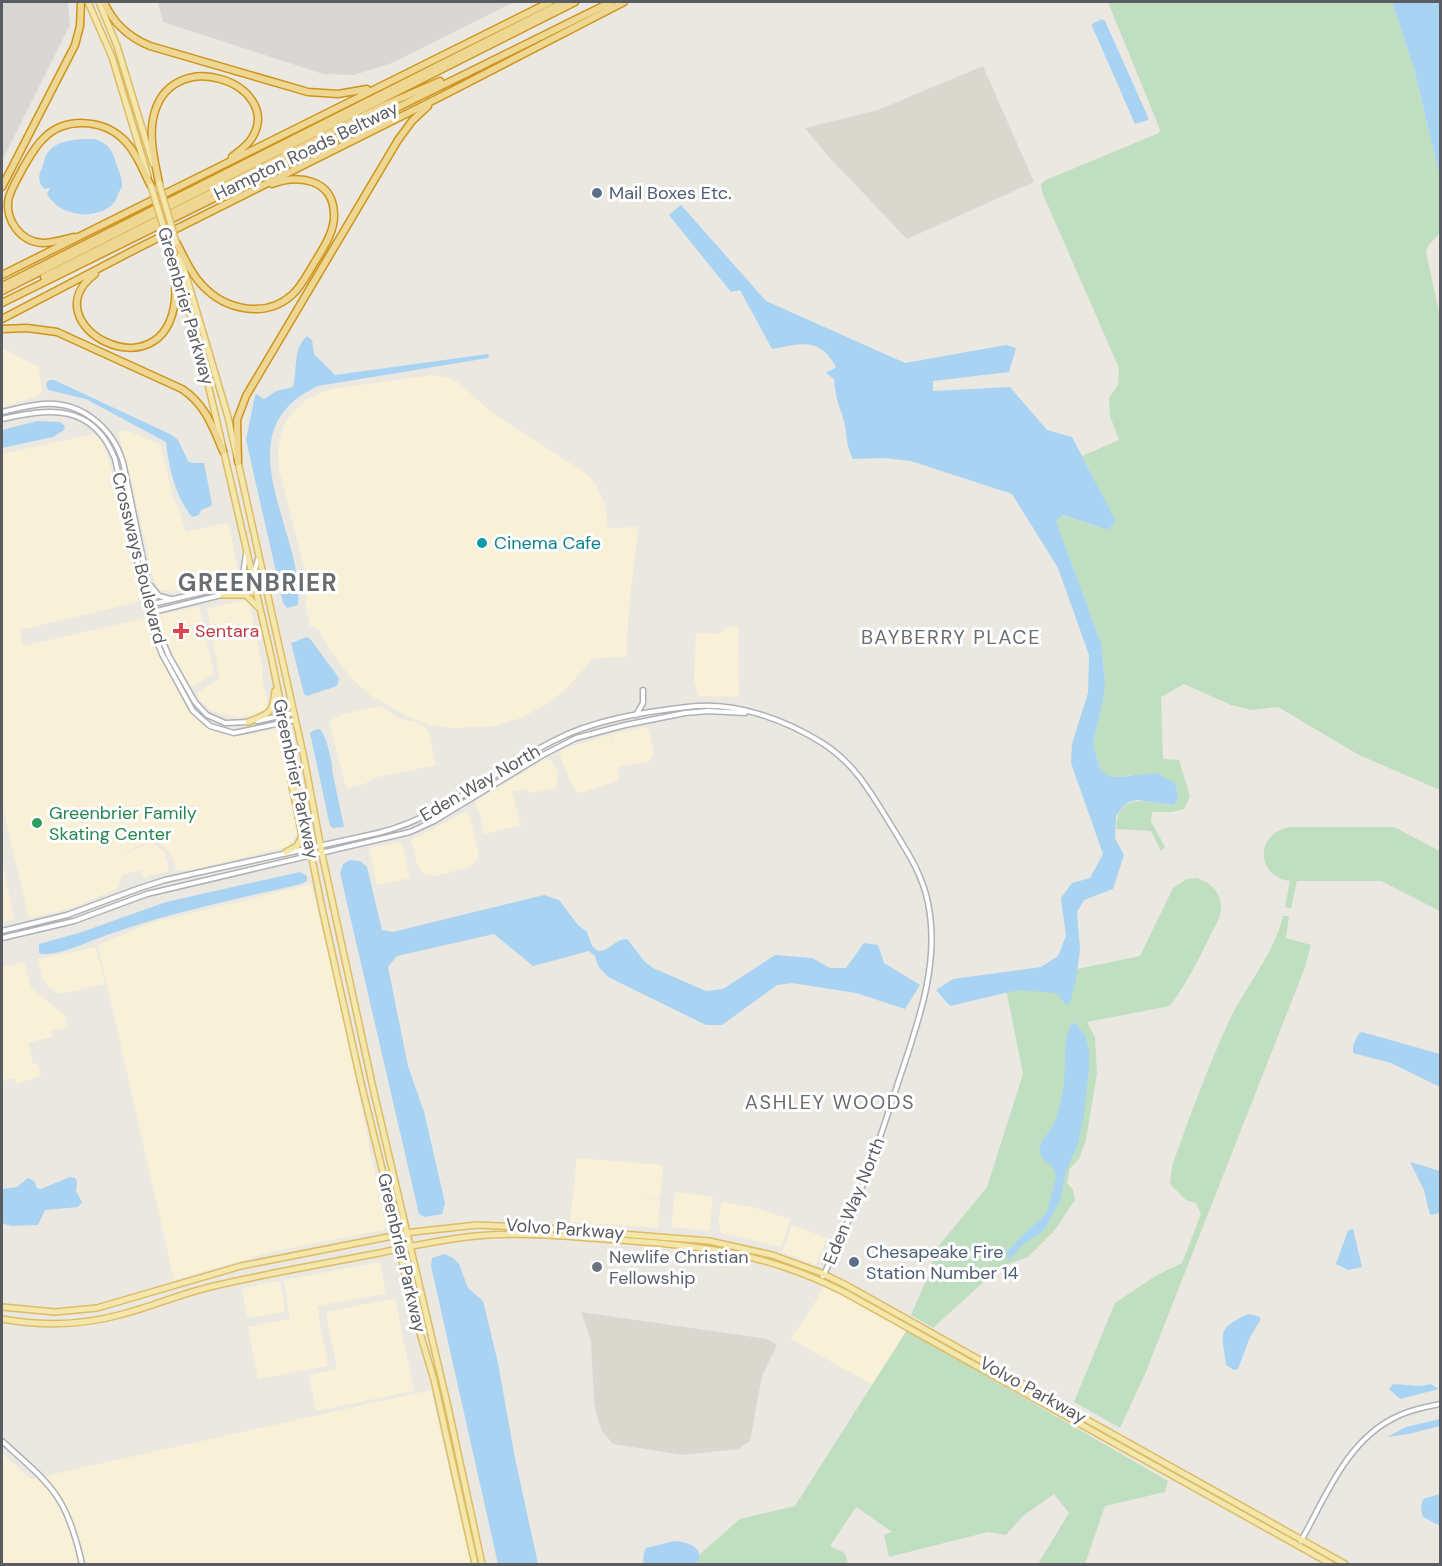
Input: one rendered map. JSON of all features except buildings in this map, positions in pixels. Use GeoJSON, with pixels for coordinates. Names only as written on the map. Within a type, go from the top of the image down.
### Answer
{"type":"FeatureCollection","features":[{"type":"Feature","properties":{"kind":"highway"},"geometry":{"type":"LineString","coordinates":[[2,187],[75,45],[80,26],[81,2]]}},
{"type":"Feature","properties":{"kind":"highway"},"geometry":{"type":"LineString","coordinates":[[104,2],[119,26],[142,42],[298,90],[326,94],[346,93],[365,90],[390,81]]}},
{"type":"Feature","properties":{"kind":"highway"},"geometry":{"type":"LineString","coordinates":[[2,275],[550,2]]}},
{"type":"Feature","properties":{"kind":"highway","name":"Hampton Roads Beltway"},"geometry":{"type":"LineString","coordinates":[[2,286],[564,2]]}},
{"type":"Feature","properties":{"kind":"highway"},"geometry":{"type":"LineString","coordinates":[[2,291],[575,2]]}},
{"type":"Feature","properties":{"kind":"highway","name":"Hampton Roads Beltway"},"geometry":{"type":"LineString","coordinates":[[2,301],[611,2]]}},
{"type":"Feature","properties":{"kind":"highway"},"geometry":{"type":"LineString","coordinates":[[2,319],[624,2]]}},
{"type":"Feature","properties":{"kind":"highway"},"geometry":{"type":"LineString","coordinates":[[159,183],[152,141],[153,119],[164,92],[182,79],[196,76],[221,80],[243,89],[253,101],[257,115],[253,136],[247,145],[222,165]]}},
{"type":"Feature","properties":{"kind":"highway"},"geometry":{"type":"LineString","coordinates":[[238,462],[237,420],[246,396],[405,130],[427,106],[452,90]]}},
{"type":"Feature","properties":{"kind":"highway"},"geometry":{"type":"LineString","coordinates":[[87,234],[48,242],[36,242],[21,234],[10,217],[8,205],[12,189],[38,143],[49,133],[65,125],[77,123],[110,129],[128,144],[151,186]]}},
{"type":"Feature","properties":{"kind":"highway"},"geometry":{"type":"LineString","coordinates":[[176,242],[196,279],[222,302],[236,307],[258,309],[274,306],[286,300],[301,284],[332,230],[334,213],[332,203],[321,187],[303,178],[280,182],[241,196]]}},
{"type":"Feature","properties":{"kind":"highway"},"geometry":{"type":"LineString","coordinates":[[136,249],[90,278],[78,299],[80,317],[88,332],[103,341],[123,347],[148,344],[163,332],[169,322],[176,287],[169,245]]}},
{"type":"Feature","properties":{"kind":"highway"},"geometry":{"type":"LineString","coordinates":[[2,329],[27,328],[57,333],[182,389],[195,399],[205,412],[223,451]]}},
{"type":"Feature","properties":{"kind":"main road","name":"Greenbrier Parkway"},"geometry":{"type":"LineString","coordinates":[[88,2],[112,57],[197,339],[276,684],[361,1083],[411,1303],[434,1380],[475,1564]]}},
{"type":"Feature","properties":{"kind":"main road","name":"Greenbrier Parkway"},"geometry":{"type":"LineString","coordinates":[[99,2],[117,46],[216,372],[238,462],[320,845],[410,1247],[446,1396],[482,1564]]}},
{"type":"Feature","properties":{"kind":"main road"},"geometry":{"type":"LineString","coordinates":[[223,595],[246,595],[258,607]]}},
{"type":"Feature","properties":{"kind":"main road"},"geometry":{"type":"LineString","coordinates":[[248,722],[270,712],[276,684]]}},
{"type":"Feature","properties":{"kind":"main road"},"geometry":{"type":"LineString","coordinates":[[286,852],[297,846],[302,836],[291,786],[294,769]]}},
{"type":"Feature","properties":{"kind":"main road","name":"Volvo Parkway"},"geometry":{"type":"LineString","coordinates":[[2,1307],[55,1312],[98,1308],[241,1266],[440,1228],[487,1225],[688,1238],[758,1251],[824,1274],[856,1290],[1300,1543],[1331,1564]]}},
{"type":"Feature","properties":{"kind":"main road","name":"Volvo Parkway"},"geometry":{"type":"LineString","coordinates":[[2,1319],[50,1323],[107,1318],[214,1286],[450,1239],[508,1234],[700,1246],[742,1254],[820,1280],[1300,1543],[1345,1564]]}},
{"type":"Feature","properties":{"kind":"street","name":"Crossways Boulevard"},"geometry":{"type":"LineString","coordinates":[[2,412],[43,404],[64,406],[85,413],[106,431],[118,449],[123,462],[157,628],[165,649],[198,706],[211,717],[231,723],[293,713]]}},
{"type":"Feature","properties":{"kind":"street","name":"Crossways Boulevard"},"geometry":{"type":"LineString","coordinates":[[2,419],[36,412],[57,411],[84,421],[105,440],[115,459],[148,613],[159,648],[189,704],[201,719],[216,729],[234,733],[295,720]]}},
{"type":"Feature","properties":{"kind":"street"},"geometry":{"type":"LineString","coordinates":[[147,606],[237,584],[243,575],[246,554]]}},
{"type":"Feature","properties":{"kind":"street"},"geometry":{"type":"LineString","coordinates":[[148,613],[223,595],[242,588],[252,579],[258,555]]}},
{"type":"Feature","properties":{"kind":"street"},"geometry":{"type":"LineString","coordinates":[[148,580],[159,596],[175,599]]}},
{"type":"Feature","properties":{"kind":"street"},"geometry":{"type":"LineString","coordinates":[[635,716],[643,703],[643,690]]}},
{"type":"Feature","properties":{"kind":"street","name":"Eden Way North"},"geometry":{"type":"LineString","coordinates":[[2,931],[72,914],[152,884],[286,852],[392,830],[418,820],[552,741],[592,726],[635,716],[704,705],[734,708],[796,728],[845,759],[862,778],[920,876],[929,904],[931,930],[927,984],[917,1025],[871,1166],[820,1280]]}},
{"type":"Feature","properties":{"kind":"street","name":"Eden Way North"},"geometry":{"type":"LineString","coordinates":[[2,938],[61,925],[147,894],[393,837],[421,827],[576,738],[685,713],[708,711],[750,713]]}},
{"type":"Feature","properties":{"kind":"street"},"geometry":{"type":"LineString","coordinates":[[1300,1543],[1347,1460],[1367,1435],[1396,1416],[1440,1404]]}},
{"type":"Feature","properties":{"kind":"street"},"geometry":{"type":"LineString","coordinates":[[2,1441],[32,1467],[60,1500],[74,1528],[82,1564]]}},
{"type":"Feature","properties":{"kind":"shaded area"},"geometry":{"type":"Polygon","coordinates":[[[2,2],[68,2],[70,25],[2,161],[2,2]]]}},
{"type":"Feature","properties":{"kind":"shaded area"},"geometry":{"type":"Polygon","coordinates":[[[158,2],[514,2],[392,63],[354,75],[323,74],[163,22],[158,2]]]}},
{"type":"Feature","properties":{"kind":"shaded area"},"geometry":{"type":"Polygon","coordinates":[[[983,66],[1034,182],[907,239],[829,157],[805,128],[878,110],[983,66]]]}},
{"type":"Feature","properties":{"kind":"shaded area"},"geometry":{"type":"Polygon","coordinates":[[[2,348],[39,367],[42,392],[35,397],[2,407],[2,348]]]}},
{"type":"Feature","properties":{"kind":"shaded area"},"geometry":{"type":"Polygon","coordinates":[[[433,375],[459,383],[491,412],[584,472],[595,483],[605,504],[608,528],[638,527],[628,616],[627,657],[594,658],[564,691],[543,706],[521,718],[494,726],[455,728],[430,725],[407,716],[371,696],[351,678],[318,629],[310,626],[306,610],[307,582],[279,470],[278,449],[283,427],[292,413],[309,398],[331,389],[433,375]]]}},
{"type":"Feature","properties":{"kind":"shaded area"},"geometry":{"type":"Polygon","coordinates":[[[126,430],[161,445],[173,498],[186,532],[226,523],[229,525],[238,571],[235,575],[174,592],[158,589],[153,577],[118,432],[126,430]]]}},
{"type":"Feature","properties":{"kind":"shaded area"},"geometry":{"type":"Polygon","coordinates":[[[94,434],[102,442],[111,466],[140,599],[138,602],[20,630],[23,646],[199,606],[214,674],[180,693],[201,723],[216,732],[225,735],[246,735],[275,729],[280,733],[299,831],[288,847],[191,870],[176,870],[174,861],[166,848],[153,839],[113,858],[152,842],[164,851],[168,871],[143,878],[141,870],[122,875],[118,888],[75,907],[32,918],[28,915],[2,804],[2,454],[94,434]]]}},
{"type":"Feature","properties":{"kind":"shaded area"},"geometry":{"type":"Polygon","coordinates":[[[244,600],[249,603],[268,704],[265,712],[238,718],[212,711],[198,699],[198,692],[215,681],[219,681],[220,678],[207,609],[244,600]]]}},
{"type":"Feature","properties":{"kind":"shaded area"},"geometry":{"type":"Polygon","coordinates":[[[738,626],[739,697],[698,696],[694,681],[696,633],[720,634],[727,627],[738,626]]]}},
{"type":"Feature","properties":{"kind":"shaded area"},"geometry":{"type":"Polygon","coordinates":[[[380,706],[398,718],[415,722],[428,730],[436,765],[373,778],[365,784],[346,788],[329,721],[343,714],[380,706]]]}},
{"type":"Feature","properties":{"kind":"shaded area"},"geometry":{"type":"Polygon","coordinates":[[[644,727],[649,729],[654,752],[650,761],[618,767],[619,781],[579,793],[573,787],[560,756],[561,750],[611,734],[615,750],[612,734],[644,727]]]}},
{"type":"Feature","properties":{"kind":"shaded area"},"geometry":{"type":"Polygon","coordinates":[[[546,759],[551,761],[558,772],[556,788],[532,793],[526,789],[512,792],[521,825],[484,834],[476,801],[546,759]]]}},
{"type":"Feature","properties":{"kind":"shaded area"},"geometry":{"type":"Polygon","coordinates":[[[467,811],[478,850],[478,857],[474,863],[470,867],[435,876],[422,873],[411,840],[467,811]]]}},
{"type":"Feature","properties":{"kind":"shaded area"},"geometry":{"type":"Polygon","coordinates":[[[398,842],[402,844],[410,878],[377,885],[369,848],[398,842]]]}},
{"type":"Feature","properties":{"kind":"shaded area"},"geometry":{"type":"Polygon","coordinates":[[[2,861],[14,919],[2,922],[2,861]]]}},
{"type":"Feature","properties":{"kind":"shaded area"},"geometry":{"type":"Polygon","coordinates":[[[311,884],[336,984],[386,1227],[383,1230],[275,1251],[174,1280],[98,945],[151,923],[311,884]]]}},
{"type":"Feature","properties":{"kind":"shaded area"},"geometry":{"type":"Polygon","coordinates":[[[96,947],[105,984],[60,994],[48,987],[42,977],[38,959],[96,947]]]}},
{"type":"Feature","properties":{"kind":"shaded area"},"geometry":{"type":"Polygon","coordinates":[[[24,962],[31,987],[65,1016],[68,1027],[51,1031],[52,1037],[28,1043],[33,1064],[38,1064],[41,1076],[16,1084],[14,1078],[2,1081],[2,967],[24,962]]]}},
{"type":"Feature","properties":{"kind":"shaded area"},"geometry":{"type":"Polygon","coordinates":[[[577,1158],[663,1165],[660,1199],[628,1197],[660,1200],[658,1228],[570,1222],[577,1158]]]}},
{"type":"Feature","properties":{"kind":"shaded area"},"geometry":{"type":"Polygon","coordinates":[[[675,1192],[713,1197],[709,1231],[671,1227],[675,1192]]]}},
{"type":"Feature","properties":{"kind":"shaded area"},"geometry":{"type":"Polygon","coordinates":[[[722,1202],[752,1207],[790,1219],[781,1247],[721,1233],[718,1219],[722,1202]]]}},
{"type":"Feature","properties":{"kind":"shaded area"},"geometry":{"type":"Polygon","coordinates":[[[792,1225],[827,1238],[816,1265],[782,1252],[792,1225]]]}},
{"type":"Feature","properties":{"kind":"shaded area"},"geometry":{"type":"Polygon","coordinates":[[[380,1262],[386,1294],[317,1306],[328,1366],[258,1379],[248,1327],[290,1319],[284,1280],[380,1262]]]}},
{"type":"Feature","properties":{"kind":"shaded area"},"geometry":{"type":"Polygon","coordinates":[[[280,1281],[285,1312],[247,1318],[242,1288],[280,1281]]]}},
{"type":"Feature","properties":{"kind":"shaded area"},"geometry":{"type":"Polygon","coordinates":[[[827,1287],[907,1330],[873,1385],[791,1339],[822,1289],[827,1287]]]}},
{"type":"Feature","properties":{"kind":"shaded area"},"geometry":{"type":"Polygon","coordinates":[[[395,1298],[414,1391],[316,1411],[309,1375],[337,1369],[326,1312],[395,1298]]]}},
{"type":"Feature","properties":{"kind":"shaded area"},"geometry":{"type":"Polygon","coordinates":[[[581,1312],[767,1339],[777,1345],[762,1376],[750,1441],[738,1449],[684,1455],[613,1444],[602,1431],[596,1413],[591,1341],[581,1312]]]}},
{"type":"Feature","properties":{"kind":"shaded area"},"geometry":{"type":"Polygon","coordinates":[[[431,1390],[471,1564],[2,1564],[2,1453],[31,1479],[431,1390]]]}},
{"type":"Feature","properties":{"kind":"green space"},"geometry":{"type":"Polygon","coordinates":[[[1111,2],[1392,2],[1414,69],[1440,177],[1440,233],[1428,246],[1426,252],[1440,317],[1440,790],[1359,755],[1278,707],[1252,710],[1231,705],[1184,684],[1161,697],[1163,759],[1179,760],[1190,796],[1184,809],[1172,812],[1152,812],[1151,821],[1165,847],[1161,851],[1151,831],[1116,829],[1118,817],[1127,804],[1143,801],[1172,805],[1132,775],[1108,776],[1100,769],[1093,743],[1104,695],[1101,643],[1056,521],[1062,515],[1108,530],[1116,521],[1082,456],[1119,440],[1110,416],[1109,398],[1118,385],[1119,368],[1042,192],[1041,184],[1159,133],[1155,117],[1109,5],[1111,2]]]}},
{"type":"Feature","properties":{"kind":"green space"},"geometry":{"type":"Polygon","coordinates":[[[1290,827],[1394,827],[1440,851],[1440,911],[1381,881],[1297,881],[1291,908],[1285,907],[1290,881],[1270,871],[1265,863],[1264,854],[1265,845],[1270,837],[1290,827]]]}},
{"type":"Feature","properties":{"kind":"green space"},"geometry":{"type":"Polygon","coordinates":[[[1197,878],[1211,885],[1217,893],[1221,902],[1221,911],[1197,962],[1170,1006],[1087,1022],[1095,1037],[1097,1073],[1086,1140],[1079,1159],[1070,1168],[1067,1183],[1073,1190],[1075,1200],[1054,1231],[1028,1257],[1000,1267],[933,1328],[911,1315],[929,1274],[936,1249],[987,1187],[1023,1074],[1005,984],[1140,956],[1173,888],[1187,879],[1197,878]]]}},
{"type":"Feature","properties":{"kind":"green space"},"geometry":{"type":"Polygon","coordinates":[[[1283,916],[1289,916],[1286,938],[1311,945],[1304,970],[1145,1374],[1120,1428],[1074,1402],[1115,1303],[1157,1275],[1182,1263],[1201,1214],[1196,1203],[1186,1200],[1170,1184],[1172,1166],[1222,1037],[1237,1006],[1260,969],[1279,930],[1283,916]]]}},
{"type":"Feature","properties":{"kind":"green space"},"geometry":{"type":"Polygon","coordinates":[[[907,1330],[1168,1481],[1165,1492],[1105,1506],[1085,1564],[1038,1564],[1069,1513],[1054,1494],[1023,1516],[1006,1535],[988,1532],[889,1557],[884,1535],[892,1532],[856,1507],[830,1546],[845,1553],[848,1564],[696,1564],[700,1554],[740,1519],[795,1506],[907,1330]]]}},
{"type":"Feature","properties":{"kind":"water"},"geometry":{"type":"Polygon","coordinates":[[[1392,2],[1440,2],[1440,177],[1414,69],[1392,2]]]}},
{"type":"Feature","properties":{"kind":"water"},"geometry":{"type":"Polygon","coordinates":[[[1102,19],[1105,21],[1148,120],[1135,124],[1092,26],[1102,19]]]}},
{"type":"Feature","properties":{"kind":"water"},"geometry":{"type":"Polygon","coordinates":[[[95,139],[104,143],[112,153],[121,177],[122,188],[113,203],[104,210],[77,214],[52,201],[47,194],[50,188],[44,189],[39,176],[45,157],[56,145],[75,140],[95,139]]]}},
{"type":"Feature","properties":{"kind":"water"},"geometry":{"type":"Polygon","coordinates":[[[681,205],[766,301],[905,363],[1006,345],[1016,348],[1009,372],[933,381],[933,391],[1010,387],[1047,430],[1072,437],[1116,521],[1108,530],[1063,515],[1056,521],[1101,643],[1104,695],[1093,743],[1100,769],[1108,776],[1157,773],[1175,783],[1178,797],[1177,802],[1173,805],[1137,800],[1129,802],[1122,807],[1116,817],[1115,838],[1124,855],[1113,889],[1084,900],[1077,912],[1080,950],[1075,985],[1069,1005],[1065,1004],[1056,993],[1018,990],[950,1006],[936,990],[953,979],[1041,967],[1058,956],[1066,936],[1061,898],[1072,883],[1090,878],[1103,854],[1071,763],[1072,744],[1088,693],[1089,655],[1058,568],[1012,494],[911,461],[883,458],[853,459],[836,396],[834,379],[826,373],[836,367],[830,357],[823,350],[808,344],[772,349],[740,290],[731,292],[669,215],[681,205]]]}},
{"type":"Feature","properties":{"kind":"water"},"geometry":{"type":"Polygon","coordinates":[[[307,336],[312,340],[314,354],[335,375],[488,354],[489,356],[318,386],[289,406],[274,429],[270,456],[274,485],[297,576],[298,605],[287,608],[283,603],[246,440],[255,395],[263,399],[277,391],[293,387],[297,354],[302,341],[307,336]]]}},
{"type":"Feature","properties":{"kind":"water"},"geometry":{"type":"Polygon","coordinates":[[[49,380],[54,380],[170,434],[178,440],[188,461],[204,463],[211,506],[192,517],[186,509],[174,481],[166,442],[86,399],[48,390],[46,384],[49,380]]]}},
{"type":"Feature","properties":{"kind":"water"},"geometry":{"type":"Polygon","coordinates":[[[37,421],[60,422],[65,426],[64,430],[53,437],[2,448],[2,430],[37,421]]]}},
{"type":"Feature","properties":{"kind":"water"},"geometry":{"type":"Polygon","coordinates":[[[307,637],[339,678],[337,686],[307,696],[304,694],[291,643],[307,637]]]}},
{"type":"Feature","properties":{"kind":"water"},"geometry":{"type":"Polygon","coordinates":[[[320,729],[330,755],[344,827],[330,826],[310,733],[320,729]]]}},
{"type":"Feature","properties":{"kind":"water"},"geometry":{"type":"Polygon","coordinates":[[[350,860],[360,861],[367,867],[382,930],[393,932],[544,895],[559,900],[578,925],[587,932],[592,946],[598,951],[627,939],[645,962],[653,968],[706,991],[723,989],[775,955],[812,958],[830,968],[846,968],[864,943],[878,945],[884,963],[920,985],[905,1009],[856,993],[792,983],[777,985],[722,1025],[706,1025],[608,977],[598,966],[595,956],[589,951],[533,966],[494,934],[397,956],[388,967],[408,1066],[424,1112],[445,1203],[442,1214],[425,1217],[419,1214],[340,873],[343,864],[350,860]]]}},
{"type":"Feature","properties":{"kind":"water"},"geometry":{"type":"Polygon","coordinates":[[[300,872],[307,876],[307,881],[301,884],[172,915],[52,954],[39,953],[39,944],[82,932],[166,902],[300,872]]]}},
{"type":"Feature","properties":{"kind":"water"},"geometry":{"type":"Polygon","coordinates":[[[1072,1023],[1075,1023],[1085,1035],[1089,1050],[1083,1121],[1077,1147],[1066,1171],[1060,1201],[1043,1231],[1021,1246],[1010,1259],[1004,1255],[1047,1213],[1056,1177],[1053,1167],[1043,1159],[1039,1149],[1053,1125],[1060,1104],[1064,1083],[1067,1035],[1072,1023]]]}},
{"type":"Feature","properties":{"kind":"water"},"geometry":{"type":"Polygon","coordinates":[[[1359,1033],[1440,1054],[1440,1087],[1391,1063],[1353,1053],[1353,1045],[1359,1033]]]}},
{"type":"Feature","properties":{"kind":"water"},"geometry":{"type":"Polygon","coordinates":[[[1410,1162],[1440,1171],[1440,1213],[1430,1215],[1424,1190],[1410,1162]]]}},
{"type":"Feature","properties":{"kind":"water"},"geometry":{"type":"Polygon","coordinates":[[[70,1177],[75,1178],[77,1182],[76,1191],[82,1202],[78,1207],[45,1210],[38,1225],[11,1226],[2,1223],[2,1189],[17,1187],[28,1178],[34,1181],[37,1188],[41,1189],[70,1177]]]}},
{"type":"Feature","properties":{"kind":"water"},"geometry":{"type":"Polygon","coordinates":[[[1353,1229],[1362,1267],[1348,1270],[1336,1264],[1347,1233],[1353,1229]]]}},
{"type":"Feature","properties":{"kind":"water"},"geometry":{"type":"Polygon","coordinates":[[[444,1254],[459,1264],[468,1288],[483,1301],[498,1363],[515,1458],[538,1564],[498,1564],[431,1266],[432,1258],[444,1254]]]}},
{"type":"Feature","properties":{"kind":"water"},"geometry":{"type":"Polygon","coordinates":[[[1248,1314],[1261,1319],[1250,1337],[1238,1369],[1234,1370],[1226,1365],[1223,1334],[1230,1324],[1248,1314]]]}},
{"type":"Feature","properties":{"kind":"water"},"geometry":{"type":"Polygon","coordinates":[[[1393,1384],[1420,1386],[1431,1384],[1439,1389],[1400,1399],[1389,1389],[1393,1384]]]}},
{"type":"Feature","properties":{"kind":"water"},"geometry":{"type":"Polygon","coordinates":[[[1440,1419],[1440,1426],[1387,1437],[1406,1427],[1440,1419]]]}},
{"type":"Feature","properties":{"kind":"water"},"geometry":{"type":"Polygon","coordinates":[[[1440,1494],[1440,1526],[1423,1517],[1421,1509],[1423,1499],[1440,1494]]]}},
{"type":"Feature","properties":{"kind":"water"},"geometry":{"type":"Polygon","coordinates":[[[674,1541],[688,1543],[698,1550],[700,1558],[696,1564],[643,1564],[646,1548],[674,1541]]]}},
{"type":"Feature","properties":{"kind":"place","name":"Mail Boxes Etc."},"geometry":{"type":"Point","coordinates":[597,193]}},
{"type":"Feature","properties":{"kind":"place","name":"Cinema Cafe"},"geometry":{"type":"Point","coordinates":[482,543]}},
{"type":"Feature","properties":{"kind":"place","name":"Sentara"},"geometry":{"type":"Point","coordinates":[181,631]}},
{"type":"Feature","properties":{"kind":"place","name":"Greenbrier Family Skating Center"},"geometry":{"type":"Point","coordinates":[37,823]}},
{"type":"Feature","properties":{"kind":"place","name":"Chesapeake Fire Station Number 14"},"geometry":{"type":"Point","coordinates":[854,1262]}},
{"type":"Feature","properties":{"kind":"place","name":"Newlife Christian Fellowship"},"geometry":{"type":"Point","coordinates":[597,1267]}},
{"type":"Feature","properties":{"kind":"district","name":"GREENBRIER"},"geometry":{"type":"Point","coordinates":[258,583]}},
{"type":"Feature","properties":{"kind":"district","name":"BAYBERRY PLACE"},"geometry":{"type":"Point","coordinates":[951,637]}},
{"type":"Feature","properties":{"kind":"district","name":"ASHLEY WOODS"},"geometry":{"type":"Point","coordinates":[830,1102]}}]}
